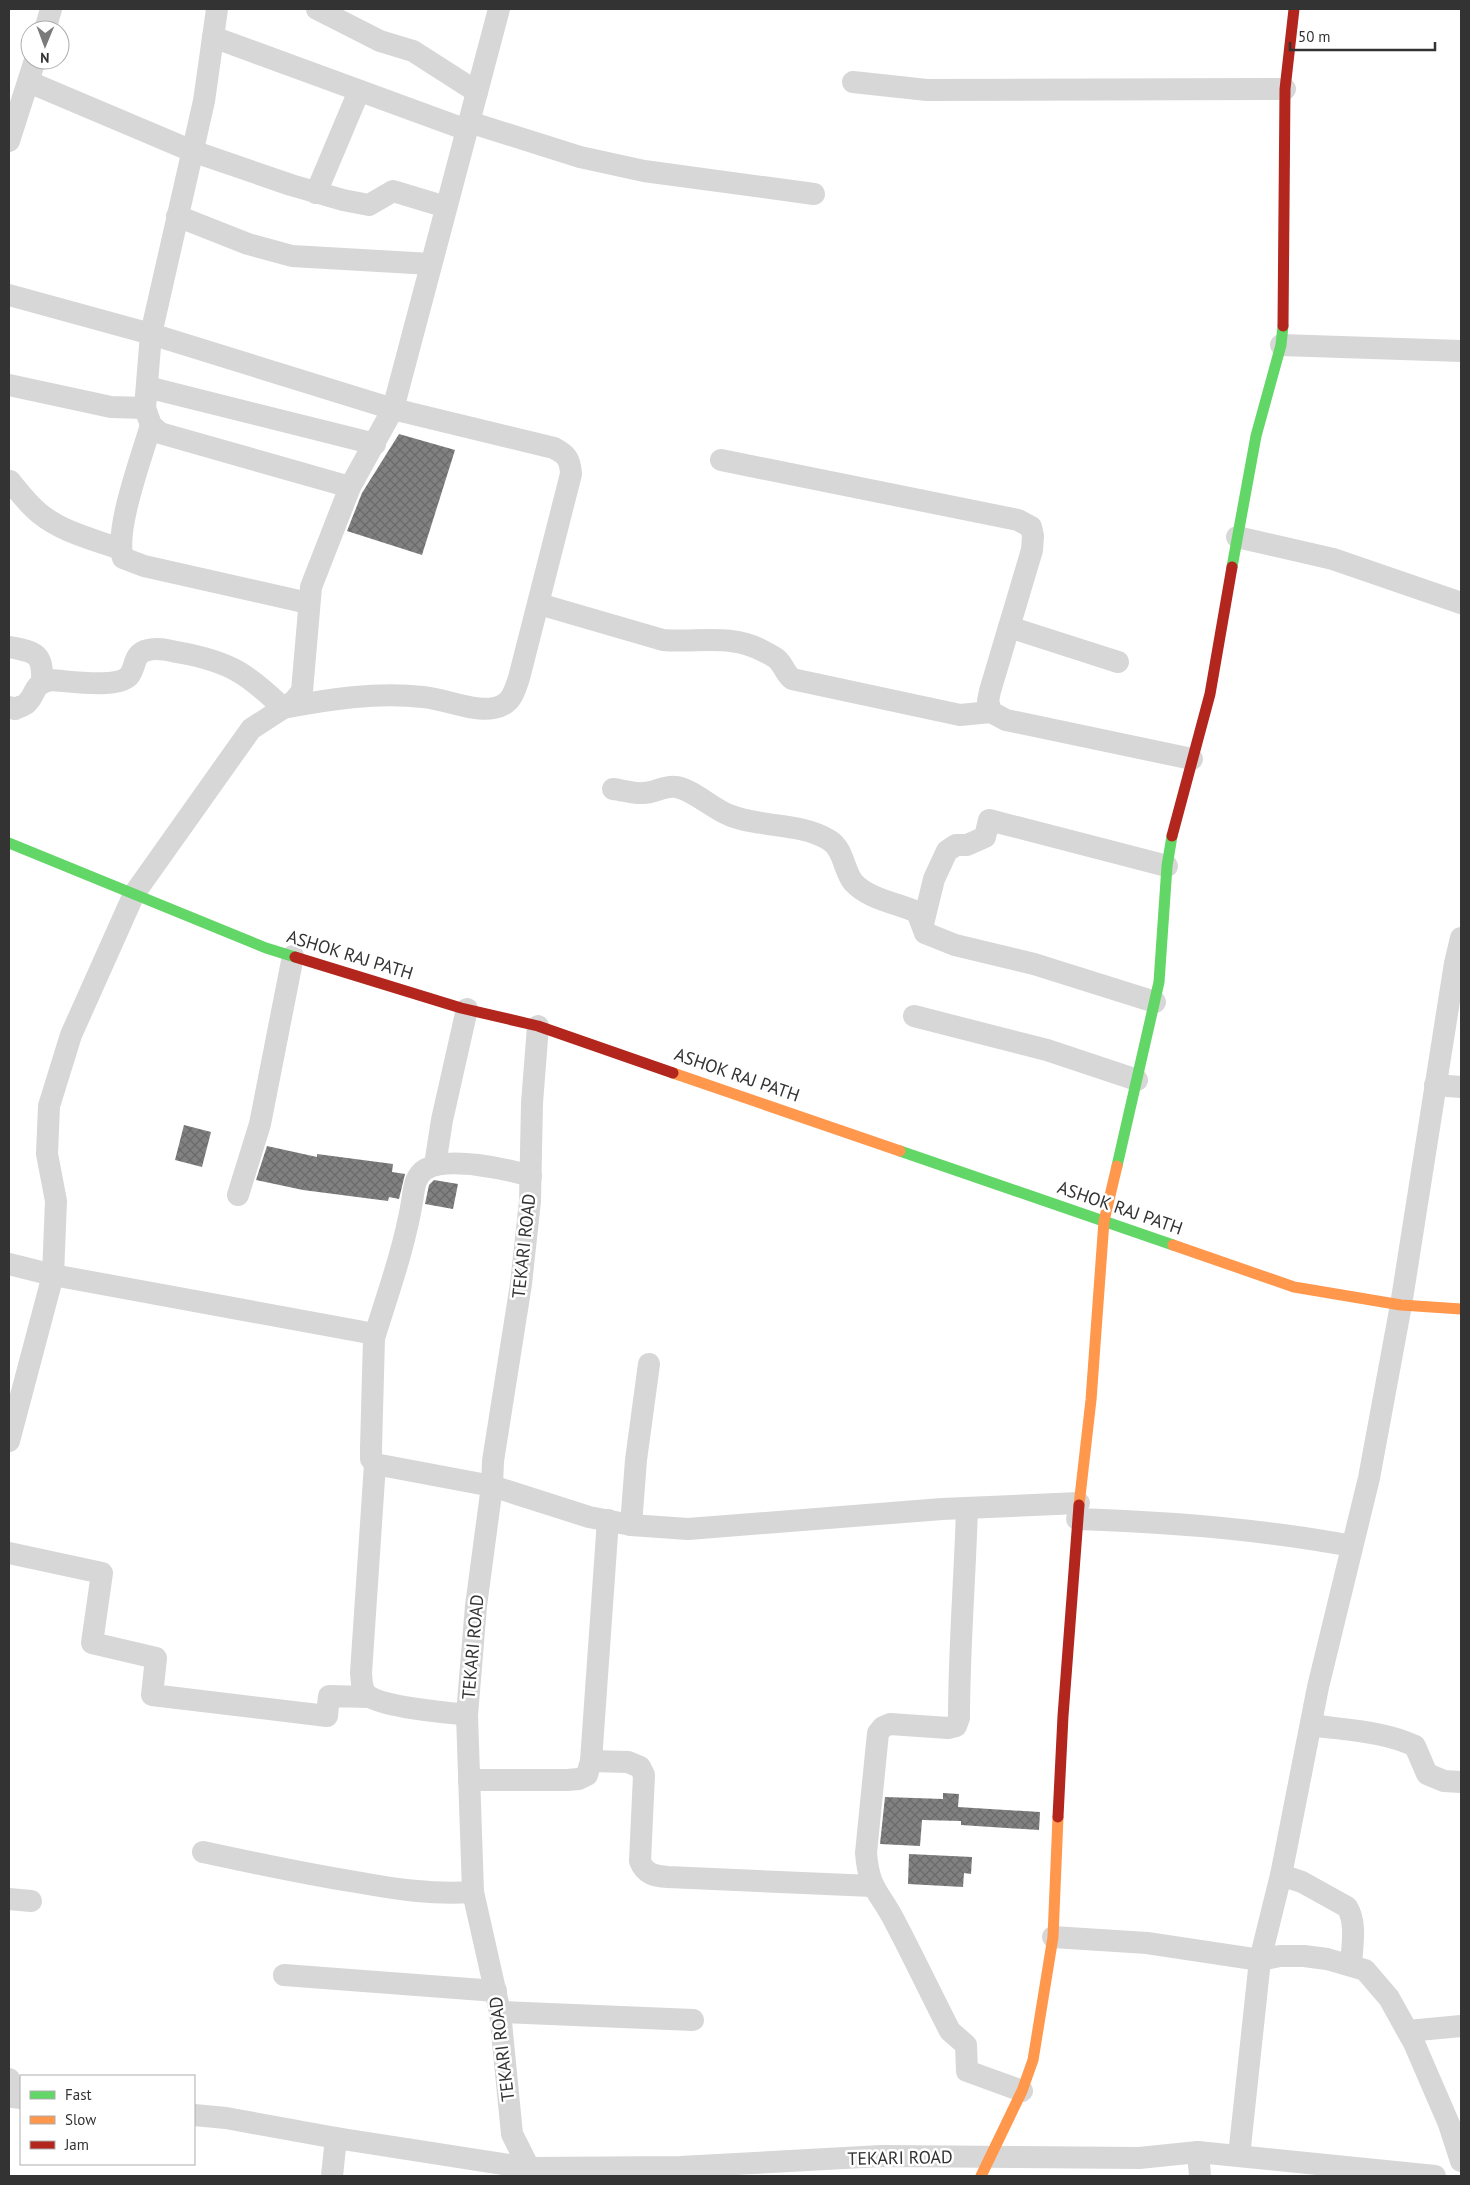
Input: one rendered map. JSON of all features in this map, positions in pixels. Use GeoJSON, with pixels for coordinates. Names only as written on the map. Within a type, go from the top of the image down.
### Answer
{"type":"FeatureCollection","features":[{"type":"Feature","properties":{"kind":"street"},"geometry":{"type":"LineString","coordinates":[[217,9],[204,101],[151,334],[147,407],[123,524],[120,549],[123,558],[132,563],[308,603]]}},
{"type":"Feature","properties":{"kind":"street"},"geometry":{"type":"LineString","coordinates":[[317,9],[380,41],[413,51],[477,92]]}},
{"type":"Feature","properties":{"kind":"street"},"geometry":{"type":"LineString","coordinates":[[9,1441],[53,1275],[56,1201],[47,1154],[49,1106],[71,1035],[134,894],[252,729],[294,701],[302,691],[308,603],[317,568],[350,487],[393,409],[499,9]]}},
{"type":"Feature","properties":{"kind":"street"},"geometry":{"type":"LineString","coordinates":[[985,2167],[1022,2091],[1034,2060],[1053,1937],[1063,1716],[1078,1511],[1091,1400],[1104,1221],[1159,982],[1167,866],[1175,823],[1210,694],[1228,573],[1237,537],[1254,444],[1281,345],[1284,315],[1286,89],[1294,9]]}},
{"type":"Feature","properties":{"kind":"street"},"geometry":{"type":"LineString","coordinates":[[213,37],[359,91],[468,126],[580,157],[644,171],[814,194]]}},
{"type":"Feature","properties":{"kind":"street"},"geometry":{"type":"LineString","coordinates":[[9,141],[16,113],[32,70]]}},
{"type":"Feature","properties":{"kind":"street"},"geometry":{"type":"LineString","coordinates":[[29,82],[192,150],[316,193],[369,205],[393,191],[446,207]]}},
{"type":"Feature","properties":{"kind":"street"},"geometry":{"type":"LineString","coordinates":[[853,82],[927,90],[1286,89]]}},
{"type":"Feature","properties":{"kind":"street"},"geometry":{"type":"LineString","coordinates":[[316,193],[359,91]]}},
{"type":"Feature","properties":{"kind":"street"},"geometry":{"type":"LineString","coordinates":[[177,216],[248,244],[292,256],[431,264]]}},
{"type":"Feature","properties":{"kind":"street"},"geometry":{"type":"LineString","coordinates":[[9,295],[151,334],[393,409],[554,448],[564,453],[570,460],[571,474],[538,604],[514,695],[508,704],[494,708],[479,708],[424,697],[384,696],[328,699],[283,708]]}},
{"type":"Feature","properties":{"kind":"street"},"geometry":{"type":"LineString","coordinates":[[1281,345],[1461,351]]}},
{"type":"Feature","properties":{"kind":"street"},"geometry":{"type":"LineString","coordinates":[[9,385],[111,407],[147,407],[375,444]]}},
{"type":"Feature","properties":{"kind":"street"},"geometry":{"type":"LineString","coordinates":[[147,407],[160,433],[350,487]]}},
{"type":"Feature","properties":{"kind":"street"},"geometry":{"type":"LineString","coordinates":[[721,460],[1018,520],[1031,527],[1034,536],[1032,550],[990,691],[988,701],[991,712]]}},
{"type":"Feature","properties":{"kind":"street"},"geometry":{"type":"LineString","coordinates":[[10,481],[37,511],[50,521],[78,535],[120,549]]}},
{"type":"Feature","properties":{"kind":"street"},"geometry":{"type":"LineString","coordinates":[[1237,537],[1333,559],[1461,603]]}},
{"type":"Feature","properties":{"kind":"street"},"geometry":{"type":"LineString","coordinates":[[538,604],[663,640],[682,642],[722,638],[736,640],[756,647],[779,660],[784,672],[792,679],[952,714],[972,716],[991,712],[1006,720],[1192,759]]}},
{"type":"Feature","properties":{"kind":"street"},"geometry":{"type":"LineString","coordinates":[[1009,627],[1118,662]]}},
{"type":"Feature","properties":{"kind":"street"},"geometry":{"type":"LineString","coordinates":[[9,647],[26,650],[39,656],[43,664],[42,682]]}},
{"type":"Feature","properties":{"kind":"street"},"geometry":{"type":"LineString","coordinates":[[9,707],[15,709],[26,704],[34,688],[42,682],[51,680],[112,683],[125,679],[131,674],[133,663],[139,654],[158,649],[222,662],[251,679],[283,708]]}},
{"type":"Feature","properties":{"kind":"street"},"geometry":{"type":"LineString","coordinates":[[613,789],[643,794],[666,786],[684,788],[706,804],[729,815],[754,823],[818,835],[830,841],[839,851],[852,880],[862,891],[918,912],[925,933],[955,945],[1034,964],[1155,1002]]}},
{"type":"Feature","properties":{"kind":"street"},"geometry":{"type":"LineString","coordinates":[[923,924],[934,879],[947,850],[956,845],[967,845],[985,837],[989,820],[1167,866]]}},
{"type":"Feature","properties":{"kind":"street","name":"ASHOK RAJ PATH"},"geometry":{"type":"LineString","coordinates":[[9,843],[266,948],[467,1009],[538,1026],[1294,1287],[1401,1305],[1461,1309]]}},
{"type":"Feature","properties":{"kind":"street"},"geometry":{"type":"LineString","coordinates":[[1239,2156],[1260,1960],[1281,1875],[1311,1725],[1369,1478],[1401,1305],[1435,1085],[1455,963],[1461,938]]}},
{"type":"Feature","properties":{"kind":"street"},"geometry":{"type":"LineString","coordinates":[[238,1195],[260,1124],[294,956]]}},
{"type":"Feature","properties":{"kind":"street"},"geometry":{"type":"LineString","coordinates":[[435,1166],[444,1111],[467,1009]]}},
{"type":"Feature","properties":{"kind":"street"},"geometry":{"type":"LineString","coordinates":[[914,1016],[1047,1050],[1137,1080]]}},
{"type":"Feature","properties":{"kind":"street","name":"TEKARI ROAD"},"geometry":{"type":"LineString","coordinates":[[538,1026],[532,1103],[530,1201],[521,1284],[493,1461],[492,1486],[476,1606],[467,1715],[473,1892],[498,2002],[512,2134],[530,2172],[751,2170],[882,2156],[985,2167],[1139,2158],[1198,2152],[1435,2176]]}},
{"type":"Feature","properties":{"kind":"street"},"geometry":{"type":"LineString","coordinates":[[1435,1085],[1461,1087]]}},
{"type":"Feature","properties":{"kind":"street"},"geometry":{"type":"LineString","coordinates":[[531,1176],[493,1166],[435,1166],[422,1172],[415,1184],[399,1262],[374,1338],[371,1459],[375,1464],[492,1486],[589,1517],[631,1525],[688,1529],[967,1508],[1078,1511],[1127,1521],[1260,1533],[1352,1546]]}},
{"type":"Feature","properties":{"kind":"street"},"geometry":{"type":"LineString","coordinates":[[9,1264],[53,1275],[358,1329],[369,1333],[374,1338]]}},
{"type":"Feature","properties":{"kind":"street"},"geometry":{"type":"LineString","coordinates":[[631,1525],[636,1460],[649,1364]]}},
{"type":"Feature","properties":{"kind":"street"},"geometry":{"type":"LineString","coordinates":[[369,1697],[362,1689],[361,1673],[375,1464]]}},
{"type":"Feature","properties":{"kind":"street"},"geometry":{"type":"LineString","coordinates":[[967,1508],[964,1596],[959,1653],[959,1718],[956,1726],[948,1728],[890,1724],[883,1726],[878,1733],[866,1853],[868,1873],[872,1886],[893,1917],[950,2031],[966,2045],[967,2071],[1022,2091]]}},
{"type":"Feature","properties":{"kind":"street"},"geometry":{"type":"LineString","coordinates":[[469,1780],[579,1779],[586,1775],[591,1761],[608,1520]]}},
{"type":"Feature","properties":{"kind":"street"},"geometry":{"type":"LineString","coordinates":[[9,1553],[102,1573],[92,1643],[156,1658],[152,1695],[327,1716],[329,1696],[369,1697],[433,1711],[467,1715]]}},
{"type":"Feature","properties":{"kind":"street"},"geometry":{"type":"LineString","coordinates":[[1311,1725],[1391,1737],[1406,1742],[1415,1746],[1427,1774],[1438,1779],[1461,1782]]}},
{"type":"Feature","properties":{"kind":"street"},"geometry":{"type":"LineString","coordinates":[[591,1761],[628,1762],[640,1766],[644,1775],[640,1861],[643,1869],[649,1874],[668,1877],[872,1886]]}},
{"type":"Feature","properties":{"kind":"street"},"geometry":{"type":"LineString","coordinates":[[203,1852],[311,1875],[402,1890],[445,1894],[473,1892]]}},
{"type":"Feature","properties":{"kind":"street"},"geometry":{"type":"LineString","coordinates":[[1281,1875],[1302,1882],[1347,1907],[1352,1914],[1353,1924],[1351,1965]]}},
{"type":"Feature","properties":{"kind":"street"},"geometry":{"type":"LineString","coordinates":[[1053,1937],[1147,1943],[1260,1960],[1280,1956],[1304,1956],[1351,1965],[1365,1970],[1389,1998],[1408,2031],[1449,2124],[1461,2161]]}},
{"type":"Feature","properties":{"kind":"street"},"geometry":{"type":"LineString","coordinates":[[284,1975],[498,2002],[693,2020]]}},
{"type":"Feature","properties":{"kind":"street"},"geometry":{"type":"LineString","coordinates":[[1408,2031],[1461,2026]]}},
{"type":"Feature","properties":{"kind":"street"},"geometry":{"type":"LineString","coordinates":[[9,2079],[12,2097],[20,2098]]}},
{"type":"Feature","properties":{"kind":"street"},"geometry":{"type":"LineString","coordinates":[[195,2114],[530,2172]]}},
{"type":"Feature","properties":{"kind":"street"},"geometry":{"type":"LineString","coordinates":[[332,2176],[336,2138]]}},
{"type":"Feature","properties":{"kind":"street"},"geometry":{"type":"LineString","coordinates":[[1198,2152],[1200,2176]]}},
{"type":"Feature","properties":{"kind":"building"},"geometry":{"type":"Polygon","coordinates":[[[399,434],[455,450],[422,555],[347,531],[362,493],[399,434]]]}},
{"type":"Feature","properties":{"kind":"building"},"geometry":{"type":"Polygon","coordinates":[[[184,1125],[211,1132],[202,1167],[175,1160],[184,1125]]]}},
{"type":"Feature","properties":{"kind":"building"},"geometry":{"type":"Polygon","coordinates":[[[267,1146],[317,1157],[317,1154],[393,1164],[392,1172],[405,1174],[399,1199],[389,1197],[388,1201],[303,1190],[256,1180],[267,1146]]]}},
{"type":"Feature","properties":{"kind":"building"},"geometry":{"type":"Polygon","coordinates":[[[434,1180],[458,1184],[453,1209],[425,1204],[429,1185],[434,1180]]]}},
{"type":"Feature","properties":{"kind":"building"},"geometry":{"type":"Polygon","coordinates":[[[943,1793],[959,1794],[958,1807],[1040,1812],[1039,1830],[961,1825],[961,1821],[922,1820],[920,1846],[880,1844],[885,1797],[943,1799],[943,1793]]]}},
{"type":"Feature","properties":{"kind":"building"},"geometry":{"type":"Polygon","coordinates":[[[909,1854],[972,1857],[971,1874],[964,1873],[963,1887],[908,1884],[909,1854]]]}},
{"type":"Feature","properties":{"kind":"traffic: fast"},"geometry":{"type":"LineString","coordinates":[[1232,567],[1256,436],[1281,345],[1283,326]]}},
{"type":"Feature","properties":{"kind":"traffic: fast"},"geometry":{"type":"LineString","coordinates":[[1117,1166],[1159,982],[1167,866],[1172,836]]}},
{"type":"Feature","properties":{"kind":"traffic: fast"},"geometry":{"type":"LineString","coordinates":[[9,843],[266,948],[295,957]]}},
{"type":"Feature","properties":{"kind":"traffic: fast"},"geometry":{"type":"LineString","coordinates":[[900,1151],[1173,1245]]}},
{"type":"Feature","properties":{"kind":"traffic: slow"},"geometry":{"type":"LineString","coordinates":[[673,1073],[900,1151]]}},
{"type":"Feature","properties":{"kind":"traffic: slow"},"geometry":{"type":"LineString","coordinates":[[1079,1505],[1091,1400],[1104,1221],[1117,1166]]}},
{"type":"Feature","properties":{"kind":"traffic: slow"},"geometry":{"type":"LineString","coordinates":[[1173,1245],[1294,1287],[1401,1305],[1461,1309]]}},
{"type":"Feature","properties":{"kind":"traffic: slow"},"geometry":{"type":"LineString","coordinates":[[981,2176],[1022,2091],[1033,2060],[1053,1937],[1058,1817]]}},
{"type":"Feature","properties":{"kind":"traffic: jam"},"geometry":{"type":"LineString","coordinates":[[1283,326],[1285,89],[1294,9]]}},
{"type":"Feature","properties":{"kind":"traffic: jam"},"geometry":{"type":"LineString","coordinates":[[1172,836],[1210,694],[1232,567]]}},
{"type":"Feature","properties":{"kind":"traffic: jam"},"geometry":{"type":"LineString","coordinates":[[295,957],[461,1008],[538,1026],[673,1073]]}},
{"type":"Feature","properties":{"kind":"traffic: jam"},"geometry":{"type":"LineString","coordinates":[[1058,1817],[1063,1716],[1079,1505]]}}]}
